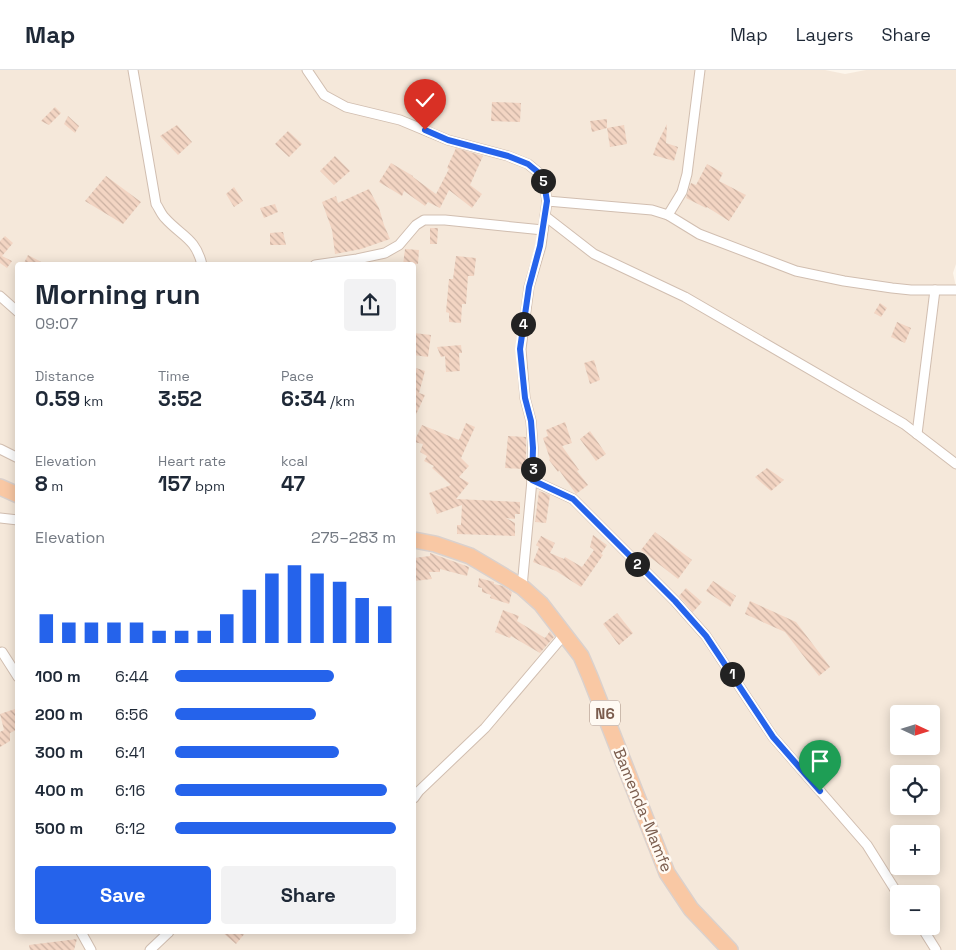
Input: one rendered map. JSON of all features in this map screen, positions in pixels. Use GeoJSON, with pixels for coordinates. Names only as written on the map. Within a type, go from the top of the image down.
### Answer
{"type":"FeatureCollection","features":[{"type":"Feature","properties":{"kind":"highway"},"geometry":{"type":"LineString","coordinates":[[0,487],[15,494]]}},
{"type":"Feature","properties":{"kind":"highway","name":"Bamenda-Mamfe"},"geometry":{"type":"LineString","coordinates":[[416,540],[435,544],[470,556],[522,587],[541,604],[580,656],[590,677],[667,873],[691,908],[730,950]]}},
{"type":"Feature","properties":{"kind":"street"},"geometry":{"type":"LineString","coordinates":[[133,70],[156,204],[165,217],[188,238],[199,252],[201,262]]}},
{"type":"Feature","properties":{"kind":"street"},"geometry":{"type":"LineString","coordinates":[[307,70],[324,95],[346,107],[400,120],[448,140],[508,156],[528,164],[539,173],[544,183],[547,201],[543,230],[529,287],[520,349],[525,398],[531,421],[533,448],[532,480],[522,587]]}},
{"type":"Feature","properties":{"kind":"street"},"geometry":{"type":"LineString","coordinates":[[668,215],[682,192],[687,174],[700,70]]}},
{"type":"Feature","properties":{"kind":"street"},"geometry":{"type":"LineString","coordinates":[[547,201],[626,206],[652,210],[668,215],[699,234],[796,271],[892,288],[956,290]]}},
{"type":"Feature","properties":{"kind":"street"},"geometry":{"type":"LineString","coordinates":[[545,216],[594,254],[685,297],[904,424],[956,464]]}},
{"type":"Feature","properties":{"kind":"street"},"geometry":{"type":"LineString","coordinates":[[340,262],[385,253],[399,245],[416,224],[424,220],[445,220],[543,230]]}},
{"type":"Feature","properties":{"kind":"street"},"geometry":{"type":"LineString","coordinates":[[917,434],[935,290]]}},
{"type":"Feature","properties":{"kind":"street"},"geometry":{"type":"LineString","coordinates":[[0,296],[15,309]]}},
{"type":"Feature","properties":{"kind":"street"},"geometry":{"type":"LineString","coordinates":[[0,449],[15,456]]}},
{"type":"Feature","properties":{"kind":"street"},"geometry":{"type":"LineString","coordinates":[[532,480],[573,499],[675,601],[706,636],[773,737],[866,845],[892,885]]}},
{"type":"Feature","properties":{"kind":"street"},"geometry":{"type":"LineString","coordinates":[[0,518],[15,520]]}},
{"type":"Feature","properties":{"kind":"street"},"geometry":{"type":"LineString","coordinates":[[416,795],[485,728],[564,635]]}},
{"type":"Feature","properties":{"kind":"street"},"geometry":{"type":"LineString","coordinates":[[2,652],[15,672]]}},
{"type":"Feature","properties":{"kind":"street"},"geometry":{"type":"LineString","coordinates":[[82,934],[90,950]]}},
{"type":"Feature","properties":{"kind":"street"},"geometry":{"type":"LineString","coordinates":[[150,950],[167,934]]}},
{"type":"Feature","properties":{"kind":"street"},"geometry":{"type":"LineString","coordinates":[[927,935],[936,950]]}},
{"type":"Feature","properties":{"kind":"shaded area"},"geometry":{"type":"Polygon","coordinates":[[[0,70],[825,70],[845,74],[866,70],[956,70],[956,264],[953,273],[956,287],[956,950],[0,950],[0,70]]]}},
{"type":"Feature","properties":{"kind":"building"},"geometry":{"type":"Polygon","coordinates":[[[492,102],[521,103],[520,122],[491,121],[492,102]]]}},
{"type":"Feature","properties":{"kind":"building"},"geometry":{"type":"Polygon","coordinates":[[[55,107],[61,113],[49,125],[41,121],[55,107]]]}},
{"type":"Feature","properties":{"kind":"building"},"geometry":{"type":"Polygon","coordinates":[[[68,116],[79,126],[75,133],[64,124],[68,116]]]}},
{"type":"Feature","properties":{"kind":"building"},"geometry":{"type":"Polygon","coordinates":[[[607,119],[607,128],[592,132],[590,121],[607,119]]]}},
{"type":"Feature","properties":{"kind":"building"},"geometry":{"type":"Polygon","coordinates":[[[667,124],[666,143],[678,147],[674,161],[653,155],[667,124]]]}},
{"type":"Feature","properties":{"kind":"building"},"geometry":{"type":"Polygon","coordinates":[[[177,125],[192,142],[178,155],[160,136],[177,125]]]}},
{"type":"Feature","properties":{"kind":"building"},"geometry":{"type":"Polygon","coordinates":[[[624,125],[627,144],[610,147],[607,128],[624,125]]]}},
{"type":"Feature","properties":{"kind":"building"},"geometry":{"type":"Polygon","coordinates":[[[288,131],[302,144],[289,157],[275,144],[288,131]]]}},
{"type":"Feature","properties":{"kind":"building"},"geometry":{"type":"Polygon","coordinates":[[[456,148],[483,156],[470,185],[482,194],[472,208],[449,190],[440,208],[428,202],[425,206],[404,191],[402,196],[379,182],[391,163],[413,176],[436,194],[449,169],[447,168],[456,148]]]}},
{"type":"Feature","properties":{"kind":"building"},"geometry":{"type":"Polygon","coordinates":[[[335,156],[350,171],[334,185],[320,171],[335,156]]]}},
{"type":"Feature","properties":{"kind":"building"},"geometry":{"type":"Polygon","coordinates":[[[707,164],[723,173],[719,181],[746,195],[729,221],[707,207],[686,198],[691,183],[696,185],[707,164]]]}},
{"type":"Feature","properties":{"kind":"building"},"geometry":{"type":"Polygon","coordinates":[[[106,176],[141,202],[123,224],[85,201],[106,176]]]}},
{"type":"Feature","properties":{"kind":"building"},"geometry":{"type":"Polygon","coordinates":[[[234,187],[243,201],[234,207],[226,194],[234,187]]]}},
{"type":"Feature","properties":{"kind":"building"},"geometry":{"type":"Polygon","coordinates":[[[369,189],[379,208],[390,239],[361,249],[335,254],[332,230],[322,202],[336,196],[338,203],[369,189]]]}},
{"type":"Feature","properties":{"kind":"building"},"geometry":{"type":"Polygon","coordinates":[[[275,204],[278,212],[264,218],[260,208],[275,204]]]}},
{"type":"Feature","properties":{"kind":"building"},"geometry":{"type":"Polygon","coordinates":[[[430,228],[438,228],[437,244],[430,244],[430,228]]]}},
{"type":"Feature","properties":{"kind":"building"},"geometry":{"type":"Polygon","coordinates":[[[283,232],[286,245],[270,245],[270,233],[283,232]]]}},
{"type":"Feature","properties":{"kind":"building"},"geometry":{"type":"Polygon","coordinates":[[[5,236],[13,243],[2,256],[12,261],[7,268],[0,263],[0,241],[5,236]]]}},
{"type":"Feature","properties":{"kind":"building"},"geometry":{"type":"Polygon","coordinates":[[[405,249],[419,250],[418,264],[416,264],[416,262],[403,262],[405,249]]]}},
{"type":"Feature","properties":{"kind":"building"},"geometry":{"type":"Polygon","coordinates":[[[28,255],[41,262],[24,262],[28,255]]]}},
{"type":"Feature","properties":{"kind":"building"},"geometry":{"type":"Polygon","coordinates":[[[456,256],[476,258],[474,276],[468,276],[466,304],[462,304],[461,323],[449,322],[449,313],[446,312],[449,279],[453,279],[456,256]]]}},
{"type":"Feature","properties":{"kind":"building"},"geometry":{"type":"Polygon","coordinates":[[[880,303],[887,308],[881,317],[874,313],[880,303]]]}},
{"type":"Feature","properties":{"kind":"building"},"geometry":{"type":"Polygon","coordinates":[[[897,322],[911,328],[905,343],[891,337],[897,322]]]}},
{"type":"Feature","properties":{"kind":"building"},"geometry":{"type":"Polygon","coordinates":[[[416,333],[431,335],[428,357],[416,355],[416,333]]]}},
{"type":"Feature","properties":{"kind":"building"},"geometry":{"type":"Polygon","coordinates":[[[461,345],[462,353],[459,353],[460,371],[446,372],[445,356],[441,357],[437,347],[461,345]]]}},
{"type":"Feature","properties":{"kind":"building"},"geometry":{"type":"Polygon","coordinates":[[[594,360],[600,380],[590,384],[584,363],[594,360]]]}},
{"type":"Feature","properties":{"kind":"building"},"geometry":{"type":"Polygon","coordinates":[[[416,368],[425,371],[419,393],[425,395],[416,415],[416,368]]]}},
{"type":"Feature","properties":{"kind":"building"},"geometry":{"type":"Polygon","coordinates":[[[565,422],[572,443],[562,446],[588,485],[576,494],[559,470],[558,472],[549,460],[543,438],[548,436],[546,430],[565,422]]]}},
{"type":"Feature","properties":{"kind":"building"},"geometry":{"type":"Polygon","coordinates":[[[466,423],[475,427],[461,458],[469,466],[459,477],[469,483],[456,499],[520,502],[520,514],[515,514],[515,519],[506,518],[515,523],[515,536],[457,534],[457,525],[461,525],[462,505],[437,514],[429,493],[451,485],[432,468],[434,466],[424,461],[427,456],[420,452],[423,444],[416,442],[416,438],[422,425],[459,440],[466,423]]]}},
{"type":"Feature","properties":{"kind":"building"},"geometry":{"type":"Polygon","coordinates":[[[590,431],[606,454],[596,461],[580,439],[590,431]]]}},
{"type":"Feature","properties":{"kind":"building"},"geometry":{"type":"Polygon","coordinates":[[[508,436],[526,437],[526,469],[505,468],[508,436]]]}},
{"type":"Feature","properties":{"kind":"building"},"geometry":{"type":"Polygon","coordinates":[[[767,468],[784,480],[771,491],[755,477],[767,468]]]}},
{"type":"Feature","properties":{"kind":"building"},"geometry":{"type":"Polygon","coordinates":[[[539,491],[550,495],[546,523],[535,522],[539,491]]]}},
{"type":"Feature","properties":{"kind":"building"},"geometry":{"type":"Polygon","coordinates":[[[655,532],[692,560],[678,579],[641,550],[655,532]]]}},
{"type":"Feature","properties":{"kind":"building"},"geometry":{"type":"Polygon","coordinates":[[[593,535],[607,545],[601,554],[603,555],[581,587],[556,571],[533,562],[539,547],[536,545],[541,536],[555,543],[550,553],[564,559],[565,557],[582,567],[594,550],[590,547],[593,535]]]}},
{"type":"Feature","properties":{"kind":"building"},"geometry":{"type":"Polygon","coordinates":[[[430,553],[469,567],[467,576],[440,569],[440,572],[429,572],[432,579],[416,581],[416,558],[430,556],[430,553]]]}},
{"type":"Feature","properties":{"kind":"building"},"geometry":{"type":"Polygon","coordinates":[[[479,578],[494,582],[494,584],[503,586],[512,592],[509,604],[490,598],[491,595],[482,592],[482,588],[478,587],[479,578]]]}},
{"type":"Feature","properties":{"kind":"building"},"geometry":{"type":"Polygon","coordinates":[[[713,581],[736,596],[730,607],[706,591],[713,581]]]}},
{"type":"Feature","properties":{"kind":"building"},"geometry":{"type":"Polygon","coordinates":[[[686,588],[702,602],[693,612],[679,596],[686,588]]]}},
{"type":"Feature","properties":{"kind":"building"},"geometry":{"type":"Polygon","coordinates":[[[750,601],[796,622],[830,667],[819,676],[785,632],[745,614],[750,601]]]}},
{"type":"Feature","properties":{"kind":"building"},"geometry":{"type":"Polygon","coordinates":[[[503,610],[519,616],[517,621],[545,638],[550,631],[554,637],[540,653],[511,636],[510,638],[495,632],[503,610]]]}},
{"type":"Feature","properties":{"kind":"building"},"geometry":{"type":"Polygon","coordinates":[[[617,613],[633,633],[619,645],[603,624],[617,613]]]}},
{"type":"Feature","properties":{"kind":"building"},"geometry":{"type":"Polygon","coordinates":[[[15,709],[15,730],[10,733],[10,741],[0,747],[0,732],[4,730],[0,714],[15,709]]]}},
{"type":"Feature","properties":{"kind":"building"},"geometry":{"type":"Polygon","coordinates":[[[224,934],[244,934],[236,944],[224,934]]]}},
{"type":"Feature","properties":{"kind":"building"},"geometry":{"type":"Polygon","coordinates":[[[77,939],[74,950],[30,950],[29,945],[77,939]]]}},
{"type":"Feature","properties":{"kind":"route"},"geometry":{"type":"LineString","coordinates":[[425,130],[448,140],[508,156],[528,164],[539,173],[544,183],[547,201],[540,246],[529,287],[520,349],[525,398],[531,421],[533,448],[532,480],[573,499],[675,601],[706,636],[773,737],[820,791]]}}]}
